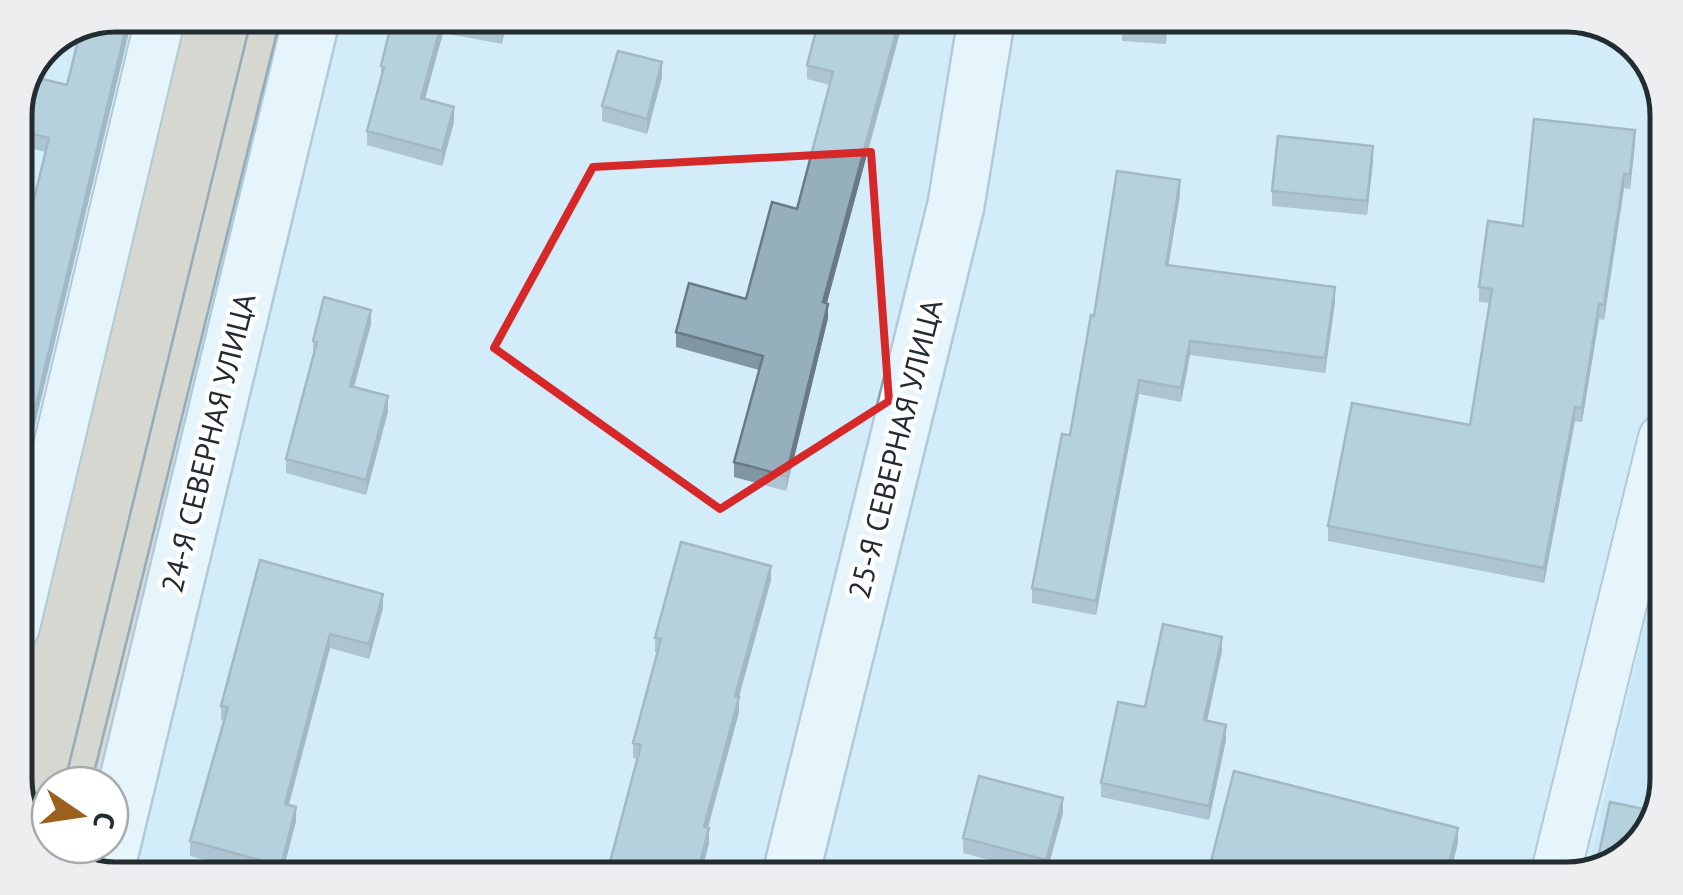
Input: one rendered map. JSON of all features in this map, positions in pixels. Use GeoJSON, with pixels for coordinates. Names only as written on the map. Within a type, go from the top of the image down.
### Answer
{"type":"FeatureCollection","features":[{"type":"Feature","properties":{"kind":"main road","name":"25-Я СЕВЕРНАЯ УЛИЦА"},"geometry":{"type":"LineString","coordinates":[[794,862],[956,205],[984,32]]}},
{"type":"Feature","properties":{"kind":"main road","name":"24-Я СЕВЕРНАЯ УЛИЦА"},"geometry":{"type":"LineString","coordinates":[[108,861],[308,33]]}},
{"type":"Feature","properties":{"kind":"street"},"geometry":{"type":"LineString","coordinates":[[33,552],[157,33]]}},
{"type":"Feature","properties":{"kind":"street"},"geometry":{"type":"LineString","coordinates":[[1558,862],[1650,491]]}},
{"type":"Feature","properties":{"kind":"highlighted area"},"geometry":{"type":"Polygon","coordinates":[[[871,152],[889,401],[720,509],[494,348],[593,167],[871,152]]]}},
{"type":"Feature","properties":{"kind":"shaded area"},"geometry":{"type":"Polygon","coordinates":[[[168,33],[277,33],[100,765],[33,765],[33,595],[115,234],[168,33]]]}},
{"type":"Feature","properties":{"kind":"shaded area"},"geometry":{"type":"Polygon","coordinates":[[[1650,602],[1648,801],[1630,834],[1614,849],[1591,859],[1650,602]]]}},
{"type":"Feature","properties":{"kind":"building"},"geometry":{"type":"Polygon","coordinates":[[[896,32],[823,302],[828,304],[786,476],[734,462],[763,356],[676,332],[689,283],[746,299],[772,202],[797,209],[833,72],[807,65],[816,33],[896,32]]]}},
{"type":"Feature","properties":{"kind":"building"},"geometry":{"type":"Polygon","coordinates":[[[105,33],[125,33],[33,418],[33,203],[49,138],[33,134],[33,110],[41,79],[67,85],[78,42],[105,33]]]}},
{"type":"Feature","properties":{"kind":"building"},"geometry":{"type":"Polygon","coordinates":[[[389,33],[439,33],[421,98],[454,107],[442,151],[367,131],[384,67],[381,66],[389,33]]]}},
{"type":"Feature","properties":{"kind":"building"},"geometry":{"type":"Polygon","coordinates":[[[618,51],[662,62],[647,119],[602,106],[618,51]]]}},
{"type":"Feature","properties":{"kind":"building"},"geometry":{"type":"Polygon","coordinates":[[[1534,119],[1635,130],[1630,174],[1624,174],[1604,305],[1599,304],[1582,408],[1575,407],[1544,568],[1328,526],[1352,403],[1470,425],[1492,289],[1479,287],[1488,221],[1523,226],[1534,119]]]}},
{"type":"Feature","properties":{"kind":"building"},"geometry":{"type":"Polygon","coordinates":[[[1278,136],[1373,146],[1367,201],[1272,191],[1278,136]]]}},
{"type":"Feature","properties":{"kind":"building"},"geometry":{"type":"Polygon","coordinates":[[[1117,171],[1180,180],[1166,265],[1335,287],[1325,358],[1190,341],[1181,388],[1139,380],[1096,601],[1032,588],[1062,434],[1070,435],[1117,171]]]}},
{"type":"Feature","properties":{"kind":"building"},"geometry":{"type":"Polygon","coordinates":[[[324,297],[371,310],[350,386],[388,396],[366,480],[286,459],[317,342],[313,341],[324,297]]]}},
{"type":"Feature","properties":{"kind":"building"},"geometry":{"type":"Polygon","coordinates":[[[681,542],[771,566],[735,696],[739,697],[704,827],[709,828],[700,862],[610,862],[641,745],[633,743],[661,639],[655,638],[681,542]]]}},
{"type":"Feature","properties":{"kind":"building"},"geometry":{"type":"Polygon","coordinates":[[[260,560],[383,594],[369,644],[330,634],[285,804],[296,807],[282,862],[266,862],[190,841],[228,707],[221,706],[260,560]]]}},
{"type":"Feature","properties":{"kind":"building"},"geometry":{"type":"Polygon","coordinates":[[[1163,624],[1222,637],[1204,720],[1226,725],[1209,806],[1101,783],[1118,702],[1145,707],[1163,624]]]}},
{"type":"Feature","properties":{"kind":"building"},"geometry":{"type":"Polygon","coordinates":[[[1234,771],[1458,828],[1449,862],[1211,862],[1234,771]]]}},
{"type":"Feature","properties":{"kind":"building"},"geometry":{"type":"Polygon","coordinates":[[[979,776],[1063,798],[1046,860],[963,838],[979,776]]]}},
{"type":"Feature","properties":{"kind":"building"},"geometry":{"type":"Polygon","coordinates":[[[1610,802],[1645,809],[1630,834],[1614,849],[1598,856],[1610,802]]]}},
{"type":"Feature","properties":{"kind":"tram line"},"geometry":{"type":"LineString","coordinates":[[69,765],[248,33]]}},
{"type":"Feature","properties":{"kind":"tram line"},"geometry":{"type":"LineString","coordinates":[[96,765],[277,33]]}}]}
